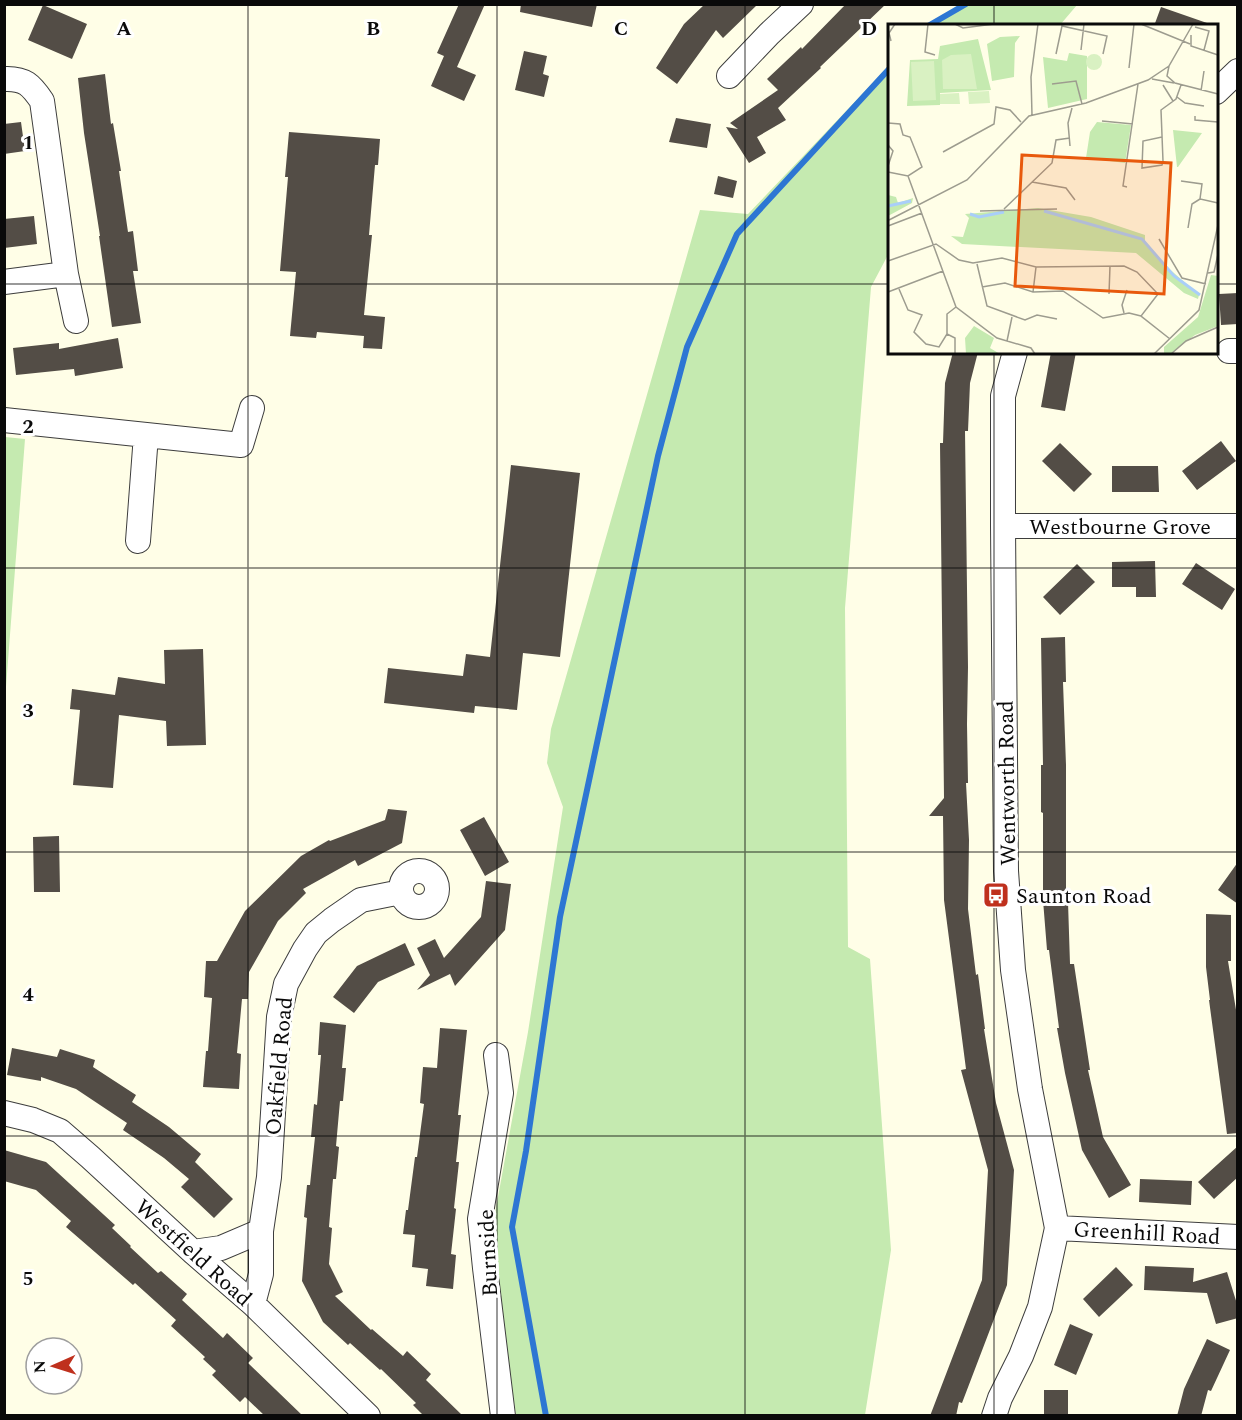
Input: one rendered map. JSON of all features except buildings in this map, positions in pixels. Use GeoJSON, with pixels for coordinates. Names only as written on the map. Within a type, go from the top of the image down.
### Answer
{"type":"FeatureCollection","features":[{"type":"Feature","properties":{"kind":"street"},"geometry":{"type":"LineString","coordinates":[[729,76],[801,4]]}},
{"type":"Feature","properties":{"kind":"street"},"geometry":{"type":"LineString","coordinates":[[1218,90],[1238,71]]}},
{"type":"Feature","properties":{"kind":"street"},"geometry":{"type":"LineString","coordinates":[[4,79],[16,78],[25,81],[35,90],[42,102],[66,274],[76,321]]}},
{"type":"Feature","properties":{"kind":"street"},"geometry":{"type":"LineString","coordinates":[[4,282],[66,274]]}},
{"type":"Feature","properties":{"kind":"street","name":"Wentworth Road"},"geometry":{"type":"LineString","coordinates":[[994,1416],[1040,1307],[1057,1228],[1030,1089],[1013,970],[1006,871],[1003,396],[1014,354]]}},
{"type":"Feature","properties":{"kind":"street"},"geometry":{"type":"LineString","coordinates":[[4,420],[242,445],[252,408]]}},
{"type":"Feature","properties":{"kind":"street"},"geometry":{"type":"LineString","coordinates":[[138,541],[146,435]]}},
{"type":"Feature","properties":{"kind":"street","name":"Westbourne Grove"},"geometry":{"type":"LineString","coordinates":[[1003,526],[1238,526]]}},
{"type":"Feature","properties":{"kind":"street","name":"Oakfield Road"},"geometry":{"type":"LineString","coordinates":[[253,1304],[261,1274],[261,1231],[269,1177],[279,1017],[286,984],[316,933],[332,920],[362,900],[401,891]]}},
{"type":"Feature","properties":{"kind":"street","name":"Burnside"},"geometry":{"type":"LineString","coordinates":[[496,1055],[501,1093],[480,1219],[503,1416]]}},
{"type":"Feature","properties":{"kind":"street","name":"Westfield Road"},"geometry":{"type":"LineString","coordinates":[[4,1113],[33,1120],[60,1131],[253,1304],[368,1416]]}},
{"type":"Feature","properties":{"kind":"street","name":"Greenhill Road"},"geometry":{"type":"LineString","coordinates":[[1057,1228],[1238,1237]]}},
{"type":"Feature","properties":{"kind":"street"},"geometry":{"type":"LineString","coordinates":[[193,1252],[221,1248],[261,1231]]}},
{"type":"Feature","properties":{"kind":"green space"},"geometry":{"type":"Polygon","coordinates":[[[966,4],[1077,5],[1061,24],[930,24],[966,4]]]}},
{"type":"Feature","properties":{"kind":"green space"},"geometry":{"type":"Polygon","coordinates":[[[888,67],[888,255],[871,287],[845,608],[848,947],[870,959],[891,1250],[865,1415],[516,1415],[490,1241],[528,1032],[563,807],[547,763],[551,729],[700,210],[748,214],[888,67]]]}},
{"type":"Feature","properties":{"kind":"green space"},"geometry":{"type":"Polygon","coordinates":[[[4,437],[25,439],[5,700],[4,437]]]}},
{"type":"Feature","properties":{"kind":"waterway"},"geometry":{"type":"LineString","coordinates":[[931,24],[966,4]]}},
{"type":"Feature","properties":{"kind":"waterway"},"geometry":{"type":"LineString","coordinates":[[546,1416],[512,1227],[526,1151],[560,917],[658,456],[687,347],[737,234],[888,70]]}},
{"type":"Feature","properties":{"kind":"place","name":"Saunton Road"},"geometry":{"type":"Point","coordinates":[996,895]}}]}
